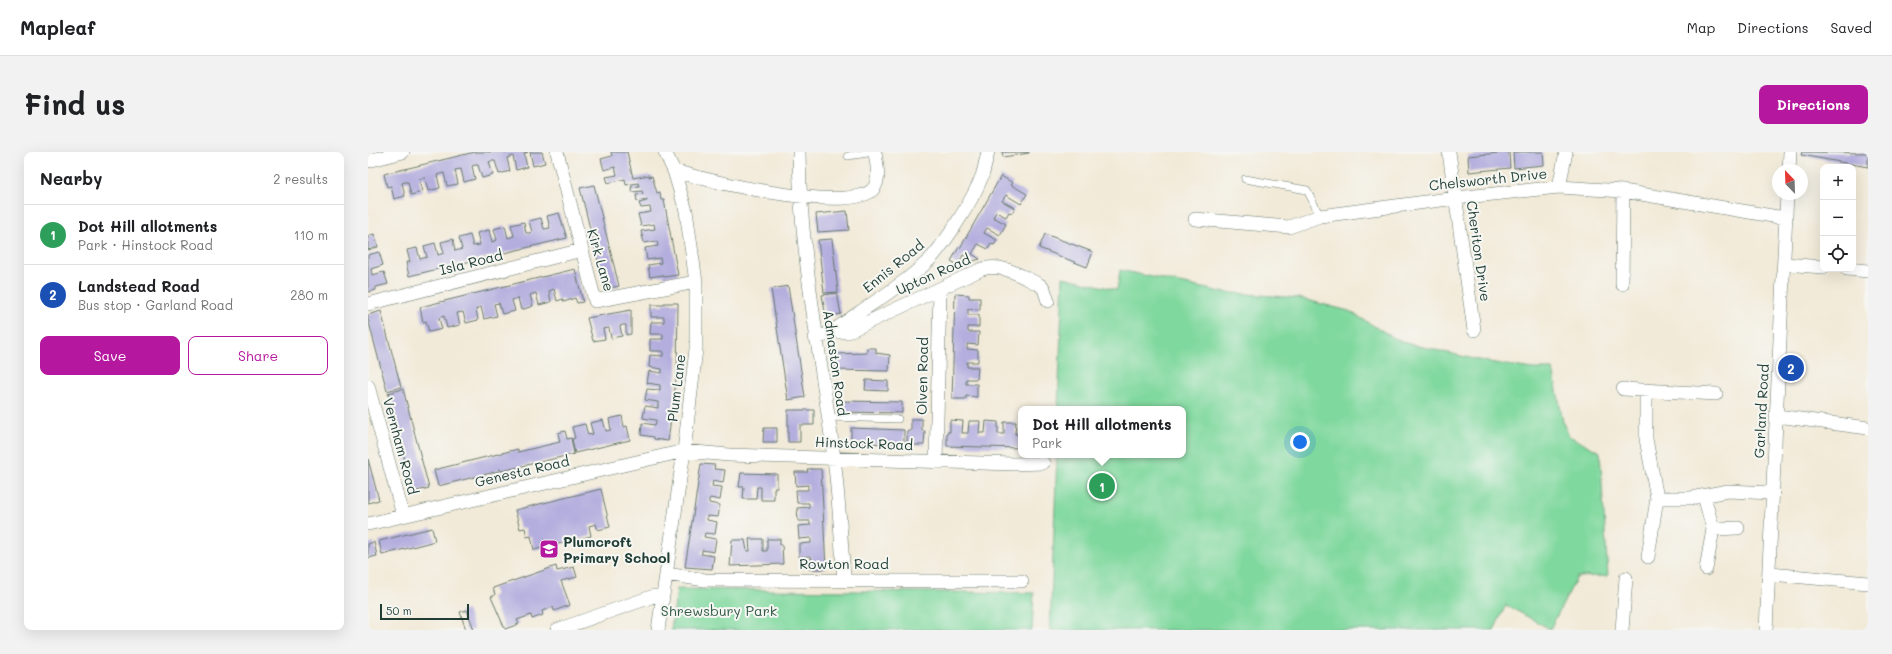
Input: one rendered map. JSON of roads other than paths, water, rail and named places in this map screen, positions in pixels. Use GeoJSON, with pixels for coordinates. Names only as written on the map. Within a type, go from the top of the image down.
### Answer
{"type":"FeatureCollection","features":[{"type":"Feature","properties":{"kind":"street"},"geometry":{"type":"LineString","coordinates":[[368,161],[403,152]]}},
{"type":"Feature","properties":{"kind":"street","name":"Kirk Lane"},"geometry":{"type":"LineString","coordinates":[[557,152],[595,302],[696,282]]}},
{"type":"Feature","properties":{"kind":"street","name":"Plum Lane"},"geometry":{"type":"LineString","coordinates":[[658,630],[684,451],[696,349],[696,282],[686,211],[674,171],[665,152]]}},
{"type":"Feature","properties":{"kind":"street","name":"Admaston Road"},"geometry":{"type":"LineString","coordinates":[[799,152],[799,197],[815,338],[834,458],[844,579]]}},
{"type":"Feature","properties":{"kind":"street"},"geometry":{"type":"LineString","coordinates":[[674,171],[706,180],[799,197],[856,197],[867,194],[874,188],[877,180],[875,152]]}},
{"type":"Feature","properties":{"kind":"street","name":"Ennis Road"},"geometry":{"type":"LineString","coordinates":[[815,338],[823,337],[890,292],[926,263],[935,253],[976,190],[983,173],[988,152]]}},
{"type":"Feature","properties":{"kind":"street","name":"Cheriton Drive"},"geometry":{"type":"LineString","coordinates":[[1449,152],[1474,330]]}},
{"type":"Feature","properties":{"kind":"street"},"geometry":{"type":"LineString","coordinates":[[1559,188],[1566,152]]}},
{"type":"Feature","properties":{"kind":"street"},"geometry":{"type":"LineString","coordinates":[[1789,164],[1790,152]]}},
{"type":"Feature","properties":{"kind":"street","name":"Chelsworth Drive"},"geometry":{"type":"LineString","coordinates":[[1195,219],[1289,227],[1320,216],[1456,198],[1559,188],[1623,191],[1785,218]]}},
{"type":"Feature","properties":{"kind":"street"},"geometry":{"type":"LineString","coordinates":[[1622,284],[1623,191]]}},
{"type":"Feature","properties":{"kind":"street","name":"Garland Road"},"geometry":{"type":"LineString","coordinates":[[1766,630],[1770,574],[1772,493],[1786,200]]}},
{"type":"Feature","properties":{"kind":"street","name":"Isla Road"},"geometry":{"type":"LineString","coordinates":[[368,304],[582,250]]}},
{"type":"Feature","properties":{"kind":"street"},"geometry":{"type":"LineString","coordinates":[[1784,264],[1820,267]]}},
{"type":"Feature","properties":{"kind":"street","name":"Upton Road"},"geometry":{"type":"LineString","coordinates":[[835,329],[839,332],[846,332],[940,290],[982,269],[992,266],[1004,268],[1040,285],[1046,295]]}},
{"type":"Feature","properties":{"kind":"street"},"geometry":{"type":"LineString","coordinates":[[1856,270],[1868,271]]}},
{"type":"Feature","properties":{"kind":"street","name":"Olven Road"},"geometry":{"type":"LineString","coordinates":[[936,462],[940,290]]}},
{"type":"Feature","properties":{"kind":"street","name":"Vernham Road"},"geometry":{"type":"LineString","coordinates":[[368,386],[403,515]]}},
{"type":"Feature","properties":{"kind":"street"},"geometry":{"type":"LineString","coordinates":[[1623,389],[1716,394]]}},
{"type":"Feature","properties":{"kind":"street"},"geometry":{"type":"LineString","coordinates":[[1646,390],[1646,439],[1657,498],[1648,557]]}},
{"type":"Feature","properties":{"kind":"street"},"geometry":{"type":"LineString","coordinates":[[1777,416],[1868,428]]}},
{"type":"Feature","properties":{"kind":"street","name":"Hinstock Road"},"geometry":{"type":"LineString","coordinates":[[684,451],[729,455],[936,462],[1043,463]]}},
{"type":"Feature","properties":{"kind":"street","name":"Genesta Road"},"geometry":{"type":"LineString","coordinates":[[368,524],[684,451]]}},
{"type":"Feature","properties":{"kind":"street"},"geometry":{"type":"LineString","coordinates":[[1657,498],[1691,498],[1728,491],[1772,493]]}},
{"type":"Feature","properties":{"kind":"street"},"geometry":{"type":"LineString","coordinates":[[1704,496],[1713,529],[1706,569]]}},
{"type":"Feature","properties":{"kind":"street"},"geometry":{"type":"LineString","coordinates":[[1713,529],[1738,528]]}},
{"type":"Feature","properties":{"kind":"street","name":"Rowton Road"},"geometry":{"type":"LineString","coordinates":[[666,574],[705,580],[844,579],[1022,581]]}},
{"type":"Feature","properties":{"kind":"street"},"geometry":{"type":"LineString","coordinates":[[1770,574],[1868,583]]}},
{"type":"Feature","properties":{"kind":"street"},"geometry":{"type":"LineString","coordinates":[[1622,630],[1626,578]]}},
{"type":"Feature","properties":{"kind":"street"},"geometry":{"type":"LineString","coordinates":[[557,630],[654,596],[663,596]]}},
{"type":"Feature","properties":{"kind":"lane"},"geometry":{"type":"LineString","coordinates":[[848,156],[875,152]]}},
{"type":"Feature","properties":{"kind":"lane"},"geometry":{"type":"LineString","coordinates":[[1245,179],[1307,190],[1320,216]]}},
{"type":"Feature","properties":{"kind":"lane"},"geometry":{"type":"LineString","coordinates":[[828,417],[898,419]]}},
{"type":"Feature","properties":{"kind":"place","name":"Landstead Road"},"geometry":{"type":"Point","coordinates":[1791,368]}},
{"type":"Feature","properties":{"kind":"place","name":"Dot Hill allotments"},"geometry":{"type":"Point","coordinates":[1102,486]}},
{"type":"Feature","properties":{"kind":"place","name":"Plumcroft Primary School"},"geometry":{"type":"Point","coordinates":[549,549]}},
{"type":"Feature","properties":{"kind":"park label","name":"Shrewsbury Park"},"geometry":{"type":"Point","coordinates":[719,610]}}]}
